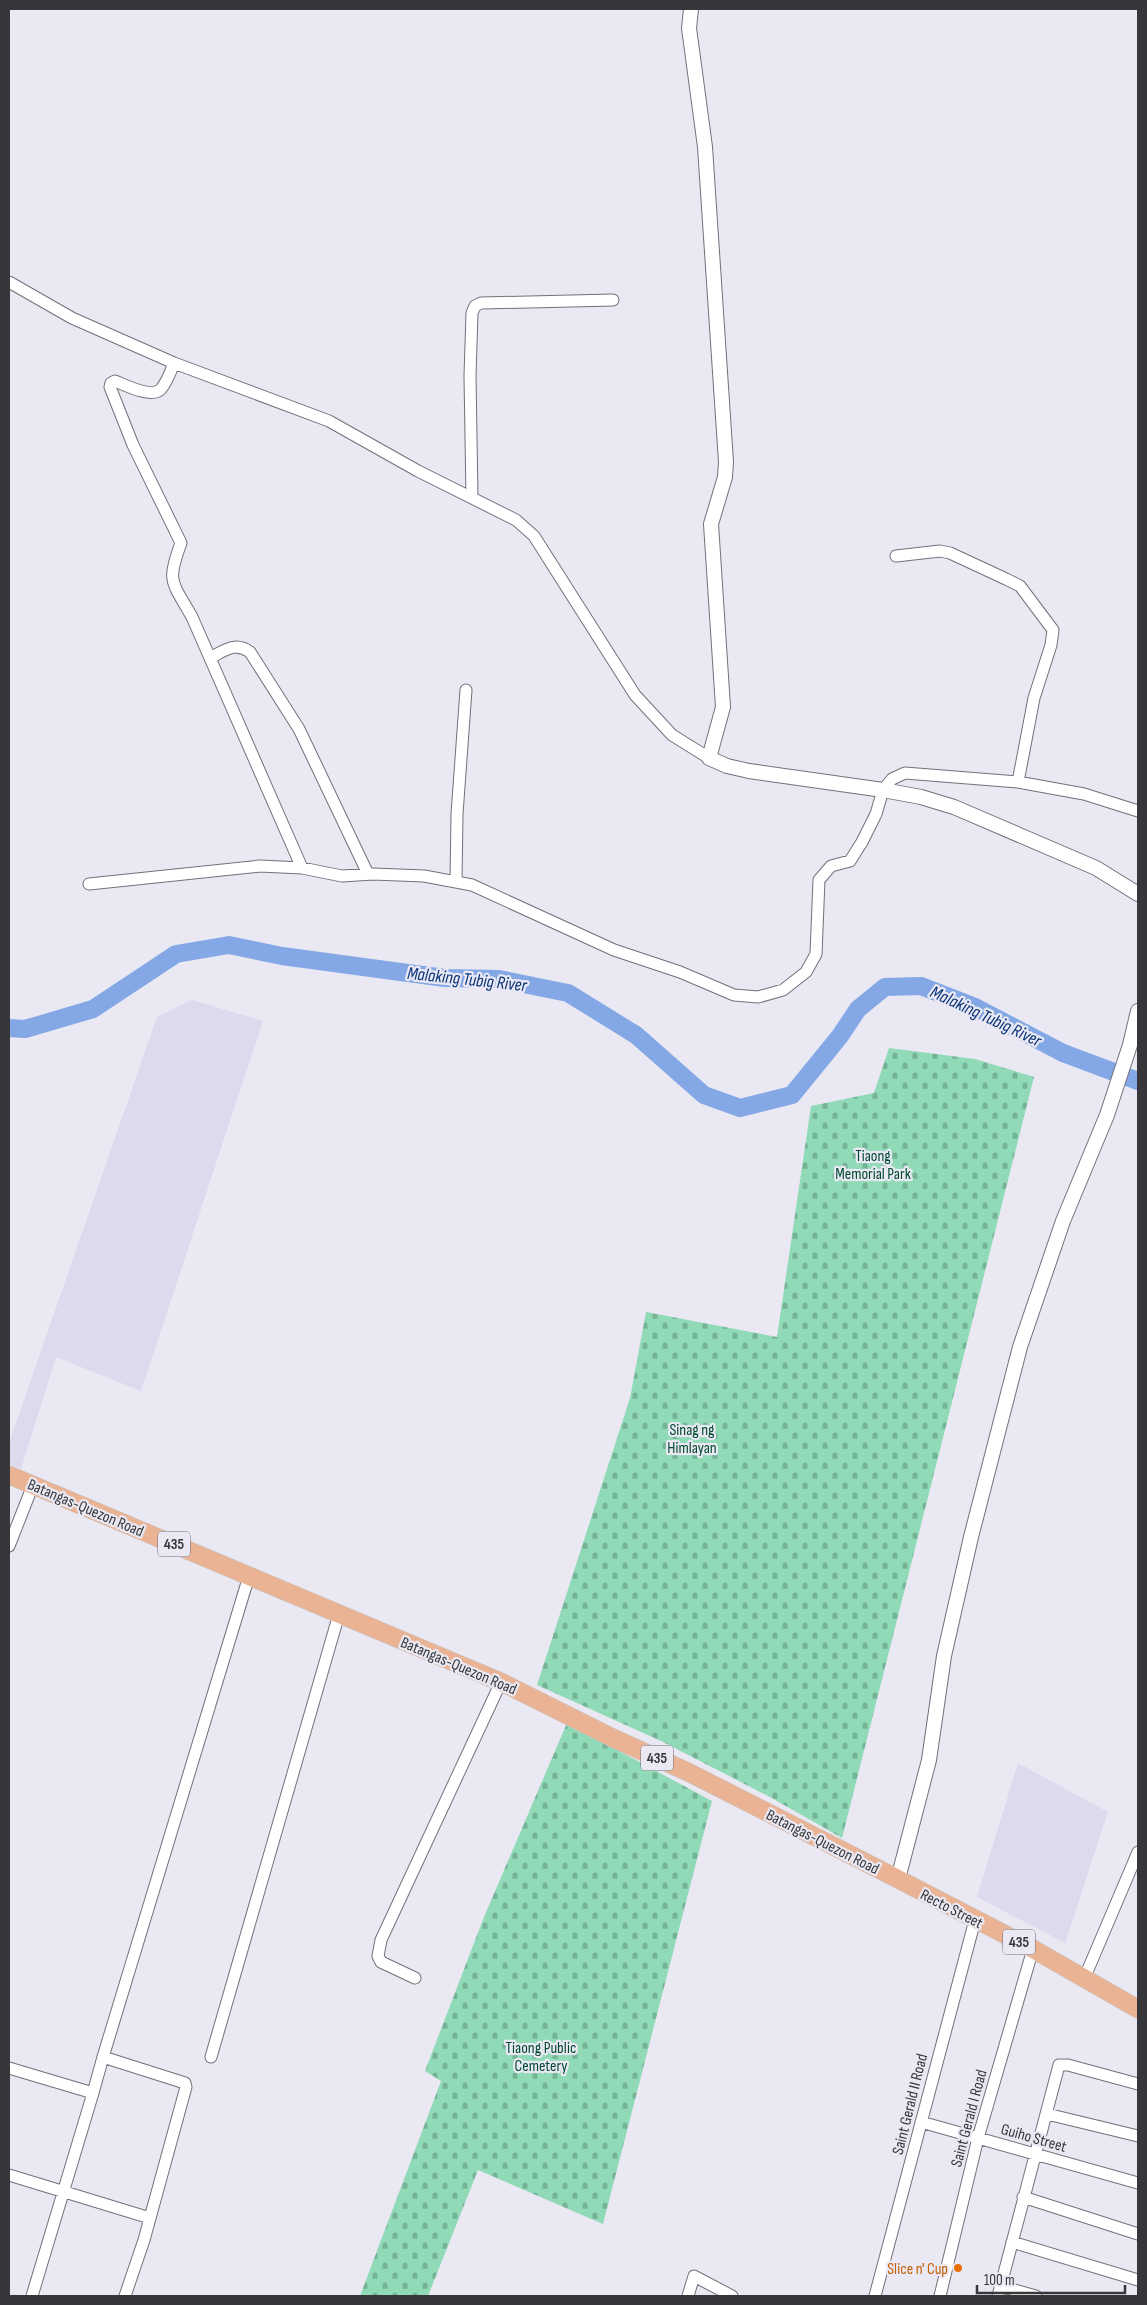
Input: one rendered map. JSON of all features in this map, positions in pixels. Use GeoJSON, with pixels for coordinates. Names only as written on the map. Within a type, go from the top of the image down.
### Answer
{"type":"FeatureCollection","features":[{"type":"Feature","properties":{"kind":"main road","name":"Batangas-Quezon Road"},"geometry":{"type":"LineString","coordinates":[[9,1475],[501,1682],[613,1738],[690,1773],[898,1879]]}},
{"type":"Feature","properties":{"kind":"main road","name":"Recto Street"},"geometry":{"type":"LineString","coordinates":[[898,1879],[1033,1950],[1138,2009]]}},
{"type":"Feature","properties":{"kind":"street"},"geometry":{"type":"LineString","coordinates":[[691,9],[688,28],[705,147],[726,462],[725,477],[711,524],[723,707],[709,758]]}},
{"type":"Feature","properties":{"kind":"street"},"geometry":{"type":"LineString","coordinates":[[9,282],[72,318],[174,363],[328,421],[418,471],[516,520],[534,536],[635,694],[672,735],[709,758],[727,766],[749,771],[883,790],[921,797],[954,807],[1096,868],[1138,894]]}},
{"type":"Feature","properties":{"kind":"street"},"geometry":{"type":"LineString","coordinates":[[472,498],[470,376],[472,314],[475,306],[481,303],[613,300]]}},
{"type":"Feature","properties":{"kind":"street"},"geometry":{"type":"LineString","coordinates":[[174,363],[162,388],[156,392],[148,392],[115,381],[111,382],[110,387],[133,445],[181,543],[171,568],[172,581],[192,617],[302,868]]}},
{"type":"Feature","properties":{"kind":"street"},"geometry":{"type":"LineString","coordinates":[[896,556],[940,551],[950,553],[1006,579],[1020,586],[1053,630],[1051,645],[1034,698],[1018,782]]}},
{"type":"Feature","properties":{"kind":"street"},"geometry":{"type":"LineString","coordinates":[[210,658],[234,646],[242,646],[250,652],[299,729],[368,874]]}},
{"type":"Feature","properties":{"kind":"street"},"geometry":{"type":"LineString","coordinates":[[456,882],[457,814],[466,690]]}},
{"type":"Feature","properties":{"kind":"street"},"geometry":{"type":"LineString","coordinates":[[89,884],[260,866],[302,868],[342,876],[368,874],[424,876],[472,885],[614,950],[680,972],[734,995],[758,997],[783,990],[806,972],[816,954],[819,880],[831,866],[850,860],[872,821],[883,790],[892,779],[904,773],[1018,782],[1084,794],[1138,811]]}},
{"type":"Feature","properties":{"kind":"street"},"geometry":{"type":"LineString","coordinates":[[898,1879],[929,1760],[944,1656],[971,1537],[1020,1347],[1063,1221],[1107,1114],[1130,1044],[1138,1011]]}},
{"type":"Feature","properties":{"kind":"street"},"geometry":{"type":"LineString","coordinates":[[9,1546],[33,1485]]}},
{"type":"Feature","properties":{"kind":"street"},"geometry":{"type":"LineString","coordinates":[[32,2296],[102,2057],[249,1576]]}},
{"type":"Feature","properties":{"kind":"street"},"geometry":{"type":"LineString","coordinates":[[211,2058],[339,1614]]}},
{"type":"Feature","properties":{"kind":"street"},"geometry":{"type":"LineString","coordinates":[[415,1978],[381,1962],[379,1949],[501,1682]]}},
{"type":"Feature","properties":{"kind":"street"},"geometry":{"type":"LineString","coordinates":[[1084,1979],[1138,1852]]}},
{"type":"Feature","properties":{"kind":"street","name":"Saint Gerald II Road"},"geometry":{"type":"LineString","coordinates":[[875,2296],[975,1920]]}},
{"type":"Feature","properties":{"kind":"street","name":"Saint Gerald I Road"},"geometry":{"type":"LineString","coordinates":[[940,2296],[978,2138],[1033,1950]]}},
{"type":"Feature","properties":{"kind":"street"},"geometry":{"type":"LineString","coordinates":[[102,2057],[185,2083],[186,2087],[150,2218],[125,2296]]}},
{"type":"Feature","properties":{"kind":"street"},"geometry":{"type":"LineString","coordinates":[[1036,2296],[999,2291],[1059,2065],[1068,2064],[1138,2084]]}},
{"type":"Feature","properties":{"kind":"street"},"geometry":{"type":"LineString","coordinates":[[9,2068],[93,2093]]}},
{"type":"Feature","properties":{"kind":"street"},"geometry":{"type":"LineString","coordinates":[[1047,2114],[1138,2136]]}},
{"type":"Feature","properties":{"kind":"street","name":"Guiho Street"},"geometry":{"type":"LineString","coordinates":[[921,2122],[1138,2183]]}},
{"type":"Feature","properties":{"kind":"street"},"geometry":{"type":"LineString","coordinates":[[9,2175],[150,2218]]}},
{"type":"Feature","properties":{"kind":"street"},"geometry":{"type":"LineString","coordinates":[[1024,2197],[1138,2234]]}},
{"type":"Feature","properties":{"kind":"street"},"geometry":{"type":"LineString","coordinates":[[1012,2242],[1138,2280]]}},
{"type":"Feature","properties":{"kind":"street"},"geometry":{"type":"LineString","coordinates":[[688,2296],[694,2276],[732,2296]]}},
{"type":"Feature","properties":{"kind":"shaded area"},"geometry":{"type":"Polygon","coordinates":[[[192,1000],[263,1021],[141,1391],[56,1357],[21,1469],[9,1464],[9,1443],[157,1017],[192,1000]]]}},
{"type":"Feature","properties":{"kind":"shaded area"},"geometry":{"type":"Polygon","coordinates":[[[1018,1763],[1108,1812],[1065,1943],[977,1897],[1018,1763]]]}},
{"type":"Feature","properties":{"kind":"green space"},"geometry":{"type":"Polygon","coordinates":[[[889,1048],[975,1059],[1034,1077],[842,1838],[770,1797],[661,1741],[537,1685],[630,1398],[646,1312],[777,1337],[811,1106],[874,1093],[889,1048]]]}},
{"type":"Feature","properties":{"kind":"green space","name":"Tiaong Public Cemetery"},"geometry":{"type":"Polygon","coordinates":[[[567,1723],[712,1801],[603,2224],[478,2170],[428,2296],[360,2296],[441,2081],[425,2071],[484,1917],[567,1723]]]}},
{"type":"Feature","properties":{"kind":"waterway","name":"Malaking Tubig River"},"geometry":{"type":"LineString","coordinates":[[9,1028],[25,1029],[93,1009],[176,954],[229,945],[282,956],[445,978],[499,979],[568,993],[636,1035],[704,1095],[740,1108],[792,1095],[840,1036],[858,1009],[885,987],[921,986],[975,1007],[1063,1053],[1138,1081]]}},
{"type":"Feature","properties":{"kind":"place","name":"Slice n' Cup"},"geometry":{"type":"Point","coordinates":[958,2268]}},
{"type":"Feature","properties":{"kind":"park label","name":"Tiaong Memorial Park"},"geometry":{"type":"Point","coordinates":[873,1164]}},
{"type":"Feature","properties":{"kind":"park label","name":"Sinag ng Himlayan"},"geometry":{"type":"Point","coordinates":[692,1438]}}]}
